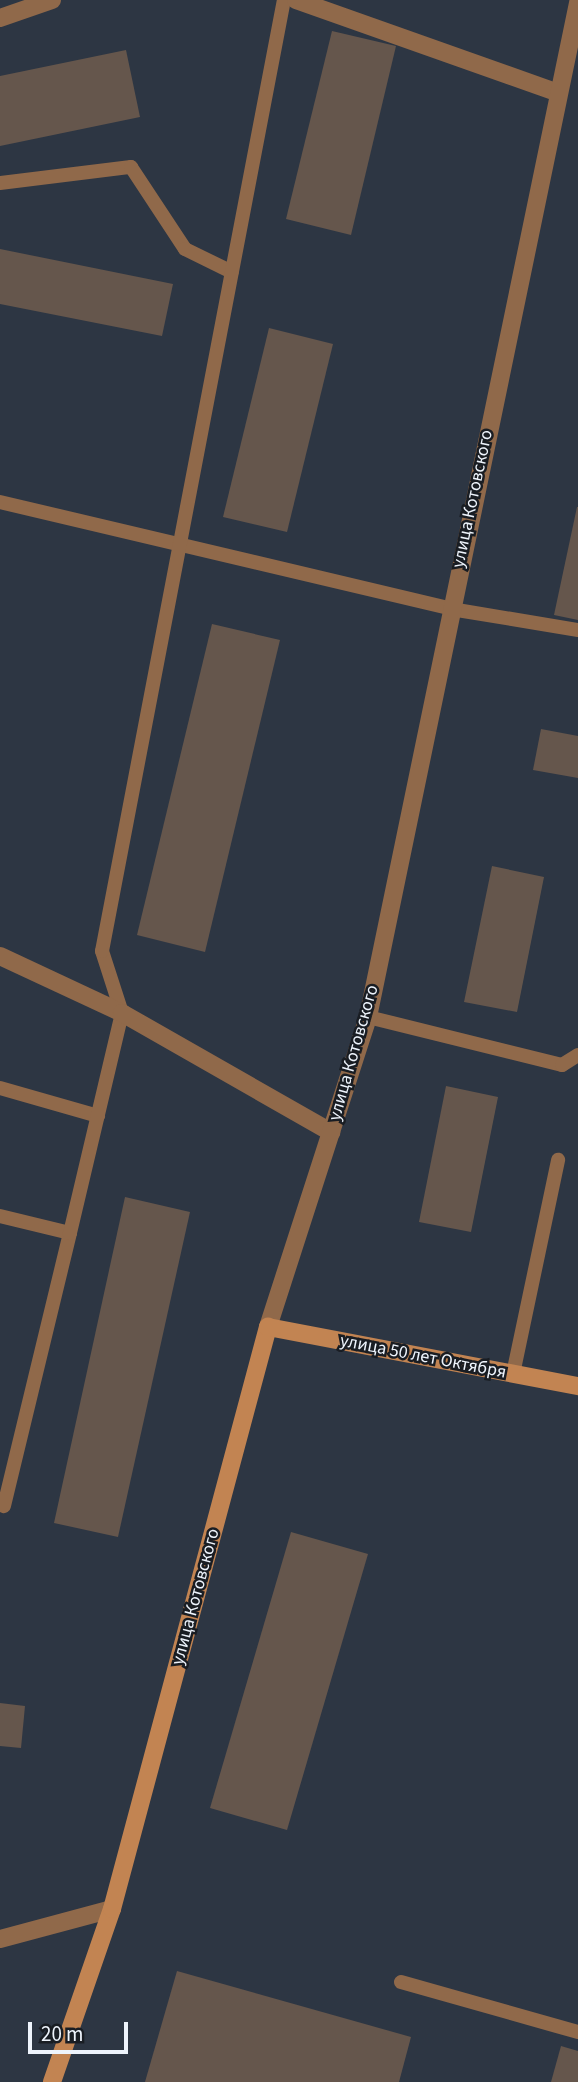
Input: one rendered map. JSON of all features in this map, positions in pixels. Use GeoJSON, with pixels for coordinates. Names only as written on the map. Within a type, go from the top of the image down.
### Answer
{"type":"FeatureCollection","features":[{"type":"Feature","properties":{"kind":"main road","name":"улица 50 лет Октября"},"geometry":{"type":"LineString","coordinates":[[268,1327],[578,1386]]}},
{"type":"Feature","properties":{"kind":"main road","name":"улица Котовского"},"geometry":{"type":"LineString","coordinates":[[52,2082],[113,1909],[268,1327]]}},
{"type":"Feature","properties":{"kind":"street"},"geometry":{"type":"LineString","coordinates":[[0,18],[52,0]]}},
{"type":"Feature","properties":{"kind":"street"},"geometry":{"type":"LineString","coordinates":[[296,0],[556,92]]}},
{"type":"Feature","properties":{"kind":"street","name":"улица Котовского"},"geometry":{"type":"LineString","coordinates":[[268,1327],[368,1017],[556,92],[578,3]]}},
{"type":"Feature","properties":{"kind":"street"},"geometry":{"type":"LineString","coordinates":[[0,956],[122,1013],[331,1132]]}},
{"type":"Feature","properties":{"kind":"street"},"geometry":{"type":"LineString","coordinates":[[0,1939],[113,1909]]}},
{"type":"Feature","properties":{"kind":"lane"},"geometry":{"type":"LineString","coordinates":[[4,1506],[122,1013],[102,951],[285,0]]}},
{"type":"Feature","properties":{"kind":"lane"},"geometry":{"type":"LineString","coordinates":[[0,183],[131,167],[185,249],[232,272]]}},
{"type":"Feature","properties":{"kind":"lane"},"geometry":{"type":"LineString","coordinates":[[0,502],[451,609],[578,630]]}},
{"type":"Feature","properties":{"kind":"lane"},"geometry":{"type":"LineString","coordinates":[[368,1017],[562,1065],[578,1055]]}},
{"type":"Feature","properties":{"kind":"lane"},"geometry":{"type":"LineString","coordinates":[[0,1088],[98,1115]]}},
{"type":"Feature","properties":{"kind":"lane"},"geometry":{"type":"LineString","coordinates":[[513,1374],[558,1160]]}},
{"type":"Feature","properties":{"kind":"lane"},"geometry":{"type":"LineString","coordinates":[[0,1216],[70,1233]]}},
{"type":"Feature","properties":{"kind":"lane"},"geometry":{"type":"LineString","coordinates":[[401,1982],[578,2032]]}},
{"type":"Feature","properties":{"kind":"building"},"geometry":{"type":"Polygon","coordinates":[[[332,31],[396,46],[351,235],[286,219],[332,31]]]}},
{"type":"Feature","properties":{"kind":"building"},"geometry":{"type":"Polygon","coordinates":[[[126,50],[140,117],[0,146],[0,76],[126,50]]]}},
{"type":"Feature","properties":{"kind":"building"},"geometry":{"type":"Polygon","coordinates":[[[0,249],[173,284],[162,336],[0,304],[0,249]]]}},
{"type":"Feature","properties":{"kind":"building"},"geometry":{"type":"Polygon","coordinates":[[[269,328],[333,344],[287,532],[223,517],[269,328]]]}},
{"type":"Feature","properties":{"kind":"building"},"geometry":{"type":"Polygon","coordinates":[[[578,507],[578,620],[554,615],[578,507]]]}},
{"type":"Feature","properties":{"kind":"building"},"geometry":{"type":"Polygon","coordinates":[[[212,624],[280,640],[205,952],[137,935],[212,624]]]}},
{"type":"Feature","properties":{"kind":"building"},"geometry":{"type":"Polygon","coordinates":[[[541,729],[578,736],[578,778],[533,770],[541,729]]]}},
{"type":"Feature","properties":{"kind":"building"},"geometry":{"type":"Polygon","coordinates":[[[492,866],[544,877],[517,1012],[464,1002],[492,866]]]}},
{"type":"Feature","properties":{"kind":"building"},"geometry":{"type":"Polygon","coordinates":[[[446,1086],[498,1097],[471,1232],[419,1222],[446,1086]]]}},
{"type":"Feature","properties":{"kind":"building"},"geometry":{"type":"Polygon","coordinates":[[[125,1197],[190,1212],[118,1537],[54,1523],[125,1197]]]}},
{"type":"Feature","properties":{"kind":"building"},"geometry":{"type":"Polygon","coordinates":[[[291,1532],[368,1554],[287,1830],[210,1808],[291,1532]]]}},
{"type":"Feature","properties":{"kind":"building"},"geometry":{"type":"Polygon","coordinates":[[[0,1703],[25,1706],[21,1748],[0,1746],[0,1703]]]}},
{"type":"Feature","properties":{"kind":"building"},"geometry":{"type":"Polygon","coordinates":[[[177,1971],[411,2037],[399,2082],[145,2082],[177,1971]]]}},
{"type":"Feature","properties":{"kind":"building"},"geometry":{"type":"Polygon","coordinates":[[[561,2046],[578,2051],[578,2082],[551,2082],[561,2046]]]}}]}
